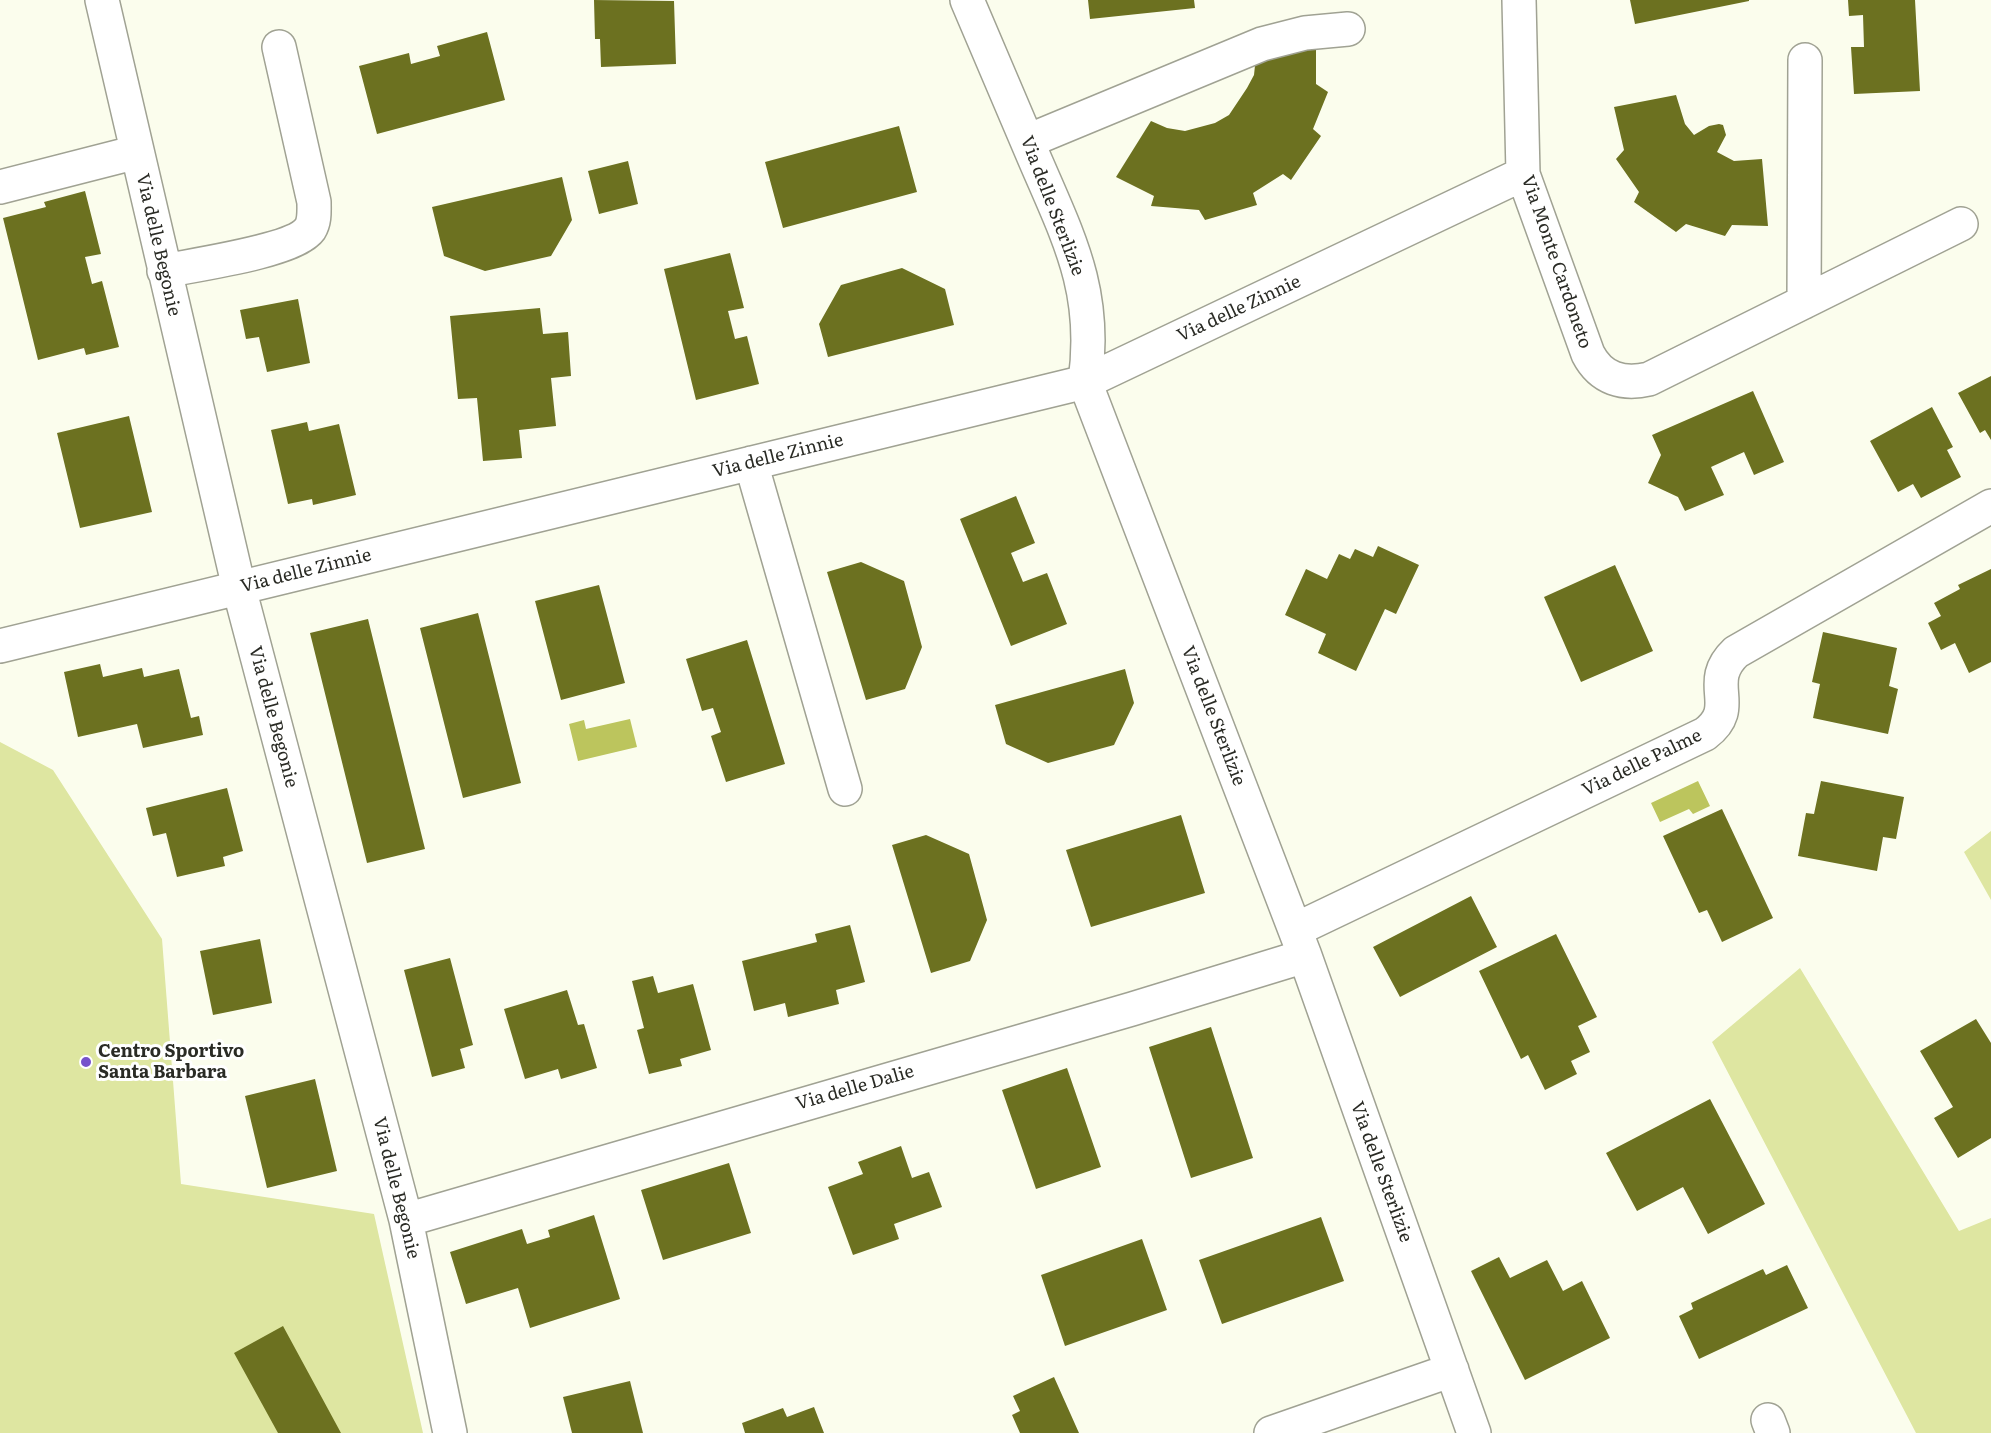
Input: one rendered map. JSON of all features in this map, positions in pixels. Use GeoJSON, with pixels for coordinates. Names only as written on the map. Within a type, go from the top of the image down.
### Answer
{"type":"FeatureCollection","features":[{"type":"Feature","properties":{"kind":"street","name":"Via delle Begonie"},"geometry":{"type":"LineString","coordinates":[[102,0],[238,588],[405,1220],[450,1433]]}},
{"type":"Feature","properties":{"kind":"street","name":"Via delle Sterlizie"},"geometry":{"type":"LineString","coordinates":[[967,0],[1028,141],[1080,270],[1089,327],[1085,382],[1300,943],[1474,1433]]}},
{"type":"Feature","properties":{"kind":"street","name":"Via Monte Cardoneto"},"geometry":{"type":"LineString","coordinates":[[1519,0],[1523,174],[1588,354],[1601,372],[1610,377],[1628,382],[1649,379],[1961,224]]}},
{"type":"Feature","properties":{"kind":"street"},"geometry":{"type":"LineString","coordinates":[[1028,141],[1263,44],[1305,33],[1348,29]]}},
{"type":"Feature","properties":{"kind":"street"},"geometry":{"type":"LineString","coordinates":[[164,271],[278,247],[302,237],[309,229],[313,221],[314,202],[279,47]]}},
{"type":"Feature","properties":{"kind":"street"},"geometry":{"type":"LineString","coordinates":[[1804,302],[1805,60]]}},
{"type":"Feature","properties":{"kind":"street"},"geometry":{"type":"LineString","coordinates":[[0,188],[137,153]]}},
{"type":"Feature","properties":{"kind":"street","name":"Via delle Zinnie"},"geometry":{"type":"LineString","coordinates":[[0,646],[1085,382],[1523,174]]}},
{"type":"Feature","properties":{"kind":"street"},"geometry":{"type":"LineString","coordinates":[[751,463],[845,789]]}},
{"type":"Feature","properties":{"kind":"street","name":"Via delle Palme"},"geometry":{"type":"LineString","coordinates":[[1300,943],[1705,734],[1721,717],[1722,672],[1727,661],[1736,652],[1991,506]]}},
{"type":"Feature","properties":{"kind":"street","name":"Via delle Dalie"},"geometry":{"type":"LineString","coordinates":[[405,1220],[1132,1009],[1300,943]]}},
{"type":"Feature","properties":{"kind":"street"},"geometry":{"type":"LineString","coordinates":[[1271,1433],[1452,1370]]}},
{"type":"Feature","properties":{"kind":"shaded area"},"geometry":{"type":"Polygon","coordinates":[[[630,719],[637,747],[578,761],[569,724],[584,720],[586,729],[630,719]]]}},
{"type":"Feature","properties":{"kind":"shaded area","name":"Centro Sportivo Santa Barbara"},"geometry":{"type":"Polygon","coordinates":[[[0,742],[53,770],[162,939],[181,1184],[374,1214],[423,1433],[0,1433],[0,742]]]}},
{"type":"Feature","properties":{"kind":"shaded area"},"geometry":{"type":"Polygon","coordinates":[[[1698,781],[1710,806],[1693,814],[1689,809],[1660,822],[1651,803],[1698,781]]]}},
{"type":"Feature","properties":{"kind":"shaded area"},"geometry":{"type":"Polygon","coordinates":[[[1991,831],[1991,900],[1964,852],[1991,831]]]}},
{"type":"Feature","properties":{"kind":"shaded area"},"geometry":{"type":"Polygon","coordinates":[[[1800,968],[1959,1231],[1991,1218],[1991,1433],[1916,1433],[1712,1042],[1800,968]]]}},
{"type":"Feature","properties":{"kind":"building"},"geometry":{"type":"Polygon","coordinates":[[[594,0],[674,1],[676,64],[601,67],[600,39],[595,39],[594,0]]]}},
{"type":"Feature","properties":{"kind":"building"},"geometry":{"type":"Polygon","coordinates":[[[1088,0],[1194,0],[1195,8],[1090,19],[1088,0]]]}},
{"type":"Feature","properties":{"kind":"building"},"geometry":{"type":"Polygon","coordinates":[[[1630,0],[1749,0],[1749,1],[1635,24],[1630,0]]]}},
{"type":"Feature","properties":{"kind":"building"},"geometry":{"type":"Polygon","coordinates":[[[1848,0],[1915,0],[1920,91],[1854,94],[1851,47],[1864,47],[1863,15],[1849,16],[1848,0]]]}},
{"type":"Feature","properties":{"kind":"building"},"geometry":{"type":"Polygon","coordinates":[[[487,32],[505,100],[377,134],[359,66],[409,53],[411,64],[440,56],[437,46],[487,32]]]}},
{"type":"Feature","properties":{"kind":"building"},"geometry":{"type":"Polygon","coordinates":[[[1316,49],[1316,84],[1328,92],[1313,129],[1321,136],[1291,180],[1283,174],[1253,193],[1257,205],[1205,220],[1199,210],[1151,206],[1154,196],[1116,177],[1151,121],[1167,128],[1185,131],[1215,123],[1229,115],[1247,88],[1254,75],[1256,56],[1316,49]]]}},
{"type":"Feature","properties":{"kind":"building"},"geometry":{"type":"Polygon","coordinates":[[[1676,95],[1685,124],[1694,135],[1709,126],[1723,125],[1726,135],[1717,152],[1734,161],[1762,159],[1768,226],[1732,225],[1725,236],[1686,224],[1676,232],[1634,202],[1639,192],[1616,159],[1624,150],[1614,107],[1676,95]]]}},
{"type":"Feature","properties":{"kind":"building"},"geometry":{"type":"Polygon","coordinates":[[[899,126],[917,192],[783,228],[765,162],[899,126]]]}},
{"type":"Feature","properties":{"kind":"building"},"geometry":{"type":"Polygon","coordinates":[[[628,161],[638,204],[599,214],[588,171],[628,161]]]}},
{"type":"Feature","properties":{"kind":"building"},"geometry":{"type":"Polygon","coordinates":[[[562,177],[572,220],[551,256],[485,271],[444,256],[432,207],[562,177]]]}},
{"type":"Feature","properties":{"kind":"building"},"geometry":{"type":"Polygon","coordinates":[[[85,191],[101,254],[85,257],[92,284],[102,281],[119,347],[86,355],[84,348],[38,360],[3,218],[46,207],[44,202],[85,191]]]}},
{"type":"Feature","properties":{"kind":"building"},"geometry":{"type":"Polygon","coordinates":[[[730,253],[744,308],[728,311],[735,339],[747,336],[759,384],[696,400],[664,269],[730,253]]]}},
{"type":"Feature","properties":{"kind":"building"},"geometry":{"type":"Polygon","coordinates":[[[902,268],[945,289],[954,325],[828,357],[819,324],[841,285],[902,268]]]}},
{"type":"Feature","properties":{"kind":"building"},"geometry":{"type":"Polygon","coordinates":[[[298,299],[310,363],[267,372],[259,337],[246,339],[240,310],[298,299]]]}},
{"type":"Feature","properties":{"kind":"building"},"geometry":{"type":"Polygon","coordinates":[[[540,308],[543,334],[568,332],[571,376],[551,378],[556,426],[519,430],[522,458],[483,461],[477,398],[458,399],[450,316],[540,308]]]}},
{"type":"Feature","properties":{"kind":"building"},"geometry":{"type":"Polygon","coordinates":[[[1991,376],[1991,440],[1985,430],[1980,433],[1958,393],[1991,376]]]}},
{"type":"Feature","properties":{"kind":"building"},"geometry":{"type":"Polygon","coordinates":[[[1753,391],[1784,462],[1754,475],[1744,452],[1711,467],[1724,495],[1685,511],[1678,497],[1648,483],[1661,455],[1652,435],[1753,391]]]}},
{"type":"Feature","properties":{"kind":"building"},"geometry":{"type":"Polygon","coordinates":[[[1932,407],[1953,447],[1947,450],[1961,477],[1921,498],[1913,484],[1898,492],[1870,441],[1932,407]]]}},
{"type":"Feature","properties":{"kind":"building"},"geometry":{"type":"Polygon","coordinates":[[[129,416],[152,512],[80,528],[57,433],[129,416]]]}},
{"type":"Feature","properties":{"kind":"building"},"geometry":{"type":"Polygon","coordinates":[[[307,422],[309,431],[339,424],[356,495],[313,505],[312,499],[288,504],[271,430],[307,422]]]}},
{"type":"Feature","properties":{"kind":"building"},"geometry":{"type":"Polygon","coordinates":[[[1016,496],[1035,543],[1011,553],[1023,582],[1047,573],[1067,624],[1011,646],[960,519],[1016,496]]]}},
{"type":"Feature","properties":{"kind":"building"},"geometry":{"type":"Polygon","coordinates":[[[1378,546],[1419,565],[1396,614],[1385,609],[1356,671],[1318,653],[1326,634],[1285,615],[1306,569],[1327,579],[1339,554],[1350,559],[1355,549],[1373,557],[1378,546]]]}},
{"type":"Feature","properties":{"kind":"building"},"geometry":{"type":"Polygon","coordinates":[[[861,562],[904,581],[922,647],[905,689],[866,700],[827,572],[861,562]]]}},
{"type":"Feature","properties":{"kind":"building"},"geometry":{"type":"Polygon","coordinates":[[[1615,565],[1653,651],[1581,682],[1544,597],[1615,565]]]}},
{"type":"Feature","properties":{"kind":"building"},"geometry":{"type":"Polygon","coordinates":[[[1991,569],[1991,662],[1969,673],[1955,643],[1941,650],[1928,623],[1941,616],[1934,603],[1960,589],[1958,585],[1991,569]]]}},
{"type":"Feature","properties":{"kind":"building"},"geometry":{"type":"Polygon","coordinates":[[[599,585],[625,683],[561,700],[535,601],[599,585]]]}},
{"type":"Feature","properties":{"kind":"building"},"geometry":{"type":"Polygon","coordinates":[[[478,613],[521,783],[463,798],[420,628],[478,613]]]}},
{"type":"Feature","properties":{"kind":"building"},"geometry":{"type":"Polygon","coordinates":[[[368,619],[425,849],[367,863],[310,633],[368,619]]]}},
{"type":"Feature","properties":{"kind":"building"},"geometry":{"type":"Polygon","coordinates":[[[1823,632],[1897,648],[1889,686],[1898,689],[1888,734],[1813,718],[1820,684],[1812,682],[1823,632]]]}},
{"type":"Feature","properties":{"kind":"building"},"geometry":{"type":"Polygon","coordinates":[[[747,640],[785,764],[726,782],[711,736],[721,732],[713,708],[702,711],[686,659],[747,640]]]}},
{"type":"Feature","properties":{"kind":"building"},"geometry":{"type":"Polygon","coordinates":[[[100,664],[103,677],[142,668],[144,677],[179,669],[191,718],[199,716],[203,735],[143,748],[137,724],[78,737],[64,672],[100,664]]]}},
{"type":"Feature","properties":{"kind":"building"},"geometry":{"type":"Polygon","coordinates":[[[1125,669],[1134,703],[1114,745],[1048,763],[1006,744],[995,705],[1125,669]]]}},
{"type":"Feature","properties":{"kind":"building"},"geometry":{"type":"Polygon","coordinates":[[[1821,781],[1904,797],[1896,839],[1883,837],[1877,871],[1798,856],[1806,813],[1814,814],[1821,781]]]}},
{"type":"Feature","properties":{"kind":"building"},"geometry":{"type":"Polygon","coordinates":[[[227,788],[243,851],[223,857],[225,866],[177,877],[166,833],[153,836],[146,808],[227,788]]]}},
{"type":"Feature","properties":{"kind":"building"},"geometry":{"type":"Polygon","coordinates":[[[1722,809],[1773,918],[1722,942],[1707,910],[1699,913],[1663,836],[1722,809]]]}},
{"type":"Feature","properties":{"kind":"building"},"geometry":{"type":"Polygon","coordinates":[[[1181,815],[1205,893],[1091,927],[1066,850],[1181,815]]]}},
{"type":"Feature","properties":{"kind":"building"},"geometry":{"type":"Polygon","coordinates":[[[926,835],[969,854],[987,920],[970,961],[931,973],[892,845],[926,835]]]}},
{"type":"Feature","properties":{"kind":"building"},"geometry":{"type":"Polygon","coordinates":[[[1471,896],[1497,947],[1400,997],[1373,947],[1471,896]]]}},
{"type":"Feature","properties":{"kind":"building"},"geometry":{"type":"Polygon","coordinates":[[[850,925],[865,982],[836,990],[839,1004],[788,1017],[785,1003],[754,1011],[742,961],[817,942],[815,934],[850,925]]]}},
{"type":"Feature","properties":{"kind":"building"},"geometry":{"type":"Polygon","coordinates":[[[1556,934],[1597,1017],[1578,1026],[1590,1052],[1571,1061],[1577,1074],[1545,1090],[1528,1055],[1521,1059],[1479,971],[1556,934]]]}},
{"type":"Feature","properties":{"kind":"building"},"geometry":{"type":"Polygon","coordinates":[[[260,939],[272,1003],[213,1015],[200,951],[260,939]]]}},
{"type":"Feature","properties":{"kind":"building"},"geometry":{"type":"Polygon","coordinates":[[[450,958],[473,1045],[460,1049],[465,1068],[432,1077],[404,970],[450,958]]]}},
{"type":"Feature","properties":{"kind":"building"},"geometry":{"type":"Polygon","coordinates":[[[653,976],[658,993],[693,984],[711,1050],[680,1059],[682,1066],[649,1074],[637,1030],[644,1028],[632,981],[653,976]]]}},
{"type":"Feature","properties":{"kind":"building"},"geometry":{"type":"Polygon","coordinates":[[[567,990],[578,1025],[584,1024],[597,1068],[561,1079],[558,1069],[525,1079],[504,1009],[567,990]]]}},
{"type":"Feature","properties":{"kind":"building"},"geometry":{"type":"Polygon","coordinates":[[[1976,1019],[1991,1043],[1991,1138],[1958,1158],[1934,1118],[1953,1107],[1920,1051],[1976,1019]]]}},
{"type":"Feature","properties":{"kind":"building"},"geometry":{"type":"Polygon","coordinates":[[[1211,1027],[1253,1158],[1191,1178],[1149,1047],[1211,1027]]]}},
{"type":"Feature","properties":{"kind":"building"},"geometry":{"type":"Polygon","coordinates":[[[1067,1068],[1101,1167],[1036,1189],[1002,1090],[1067,1068]]]}},
{"type":"Feature","properties":{"kind":"building"},"geometry":{"type":"Polygon","coordinates":[[[315,1079],[337,1171],[267,1188],[245,1096],[315,1079]]]}},
{"type":"Feature","properties":{"kind":"building"},"geometry":{"type":"Polygon","coordinates":[[[1710,1099],[1765,1204],[1708,1234],[1683,1187],[1637,1211],[1606,1153],[1710,1099]]]}},
{"type":"Feature","properties":{"kind":"building"},"geometry":{"type":"Polygon","coordinates":[[[901,1146],[912,1178],[929,1172],[942,1207],[894,1224],[899,1239],[853,1255],[828,1187],[863,1174],[858,1162],[901,1146]]]}},
{"type":"Feature","properties":{"kind":"building"},"geometry":{"type":"Polygon","coordinates":[[[729,1163],[751,1233],[663,1260],[641,1190],[729,1163]]]}},
{"type":"Feature","properties":{"kind":"building"},"geometry":{"type":"Polygon","coordinates":[[[594,1215],[620,1299],[530,1328],[518,1288],[466,1304],[450,1252],[522,1229],[527,1244],[550,1237],[548,1230],[594,1215]]]}},
{"type":"Feature","properties":{"kind":"building"},"geometry":{"type":"Polygon","coordinates":[[[1321,1217],[1344,1281],[1222,1324],[1199,1260],[1321,1217]]]}},
{"type":"Feature","properties":{"kind":"building"},"geometry":{"type":"Polygon","coordinates":[[[1142,1239],[1167,1310],[1065,1346],[1041,1275],[1142,1239]]]}},
{"type":"Feature","properties":{"kind":"building"},"geometry":{"type":"Polygon","coordinates":[[[1499,1257],[1510,1278],[1547,1260],[1563,1291],[1582,1281],[1610,1338],[1525,1380],[1471,1271],[1499,1257]]]}},
{"type":"Feature","properties":{"kind":"building"},"geometry":{"type":"Polygon","coordinates":[[[1787,1265],[1808,1308],[1699,1359],[1679,1316],[1693,1309],[1691,1303],[1763,1269],[1766,1275],[1787,1265]]]}},
{"type":"Feature","properties":{"kind":"building"},"geometry":{"type":"Polygon","coordinates":[[[283,1326],[341,1433],[278,1433],[234,1353],[283,1326]]]}},
{"type":"Feature","properties":{"kind":"building"},"geometry":{"type":"Polygon","coordinates":[[[1054,1377],[1079,1433],[1020,1433],[1012,1415],[1020,1411],[1013,1396],[1054,1377]]]}},
{"type":"Feature","properties":{"kind":"building"},"geometry":{"type":"Polygon","coordinates":[[[630,1381],[643,1433],[572,1433],[563,1397],[630,1381]]]}},
{"type":"Feature","properties":{"kind":"building"},"geometry":{"type":"Polygon","coordinates":[[[814,1407],[824,1433],[745,1433],[742,1423],[783,1408],[787,1417],[814,1407]]]}},
{"type":"Feature","properties":{"kind":"place","name":"Centro Sportivo Santa Barbara"},"geometry":{"type":"Point","coordinates":[86,1062]}}]}
